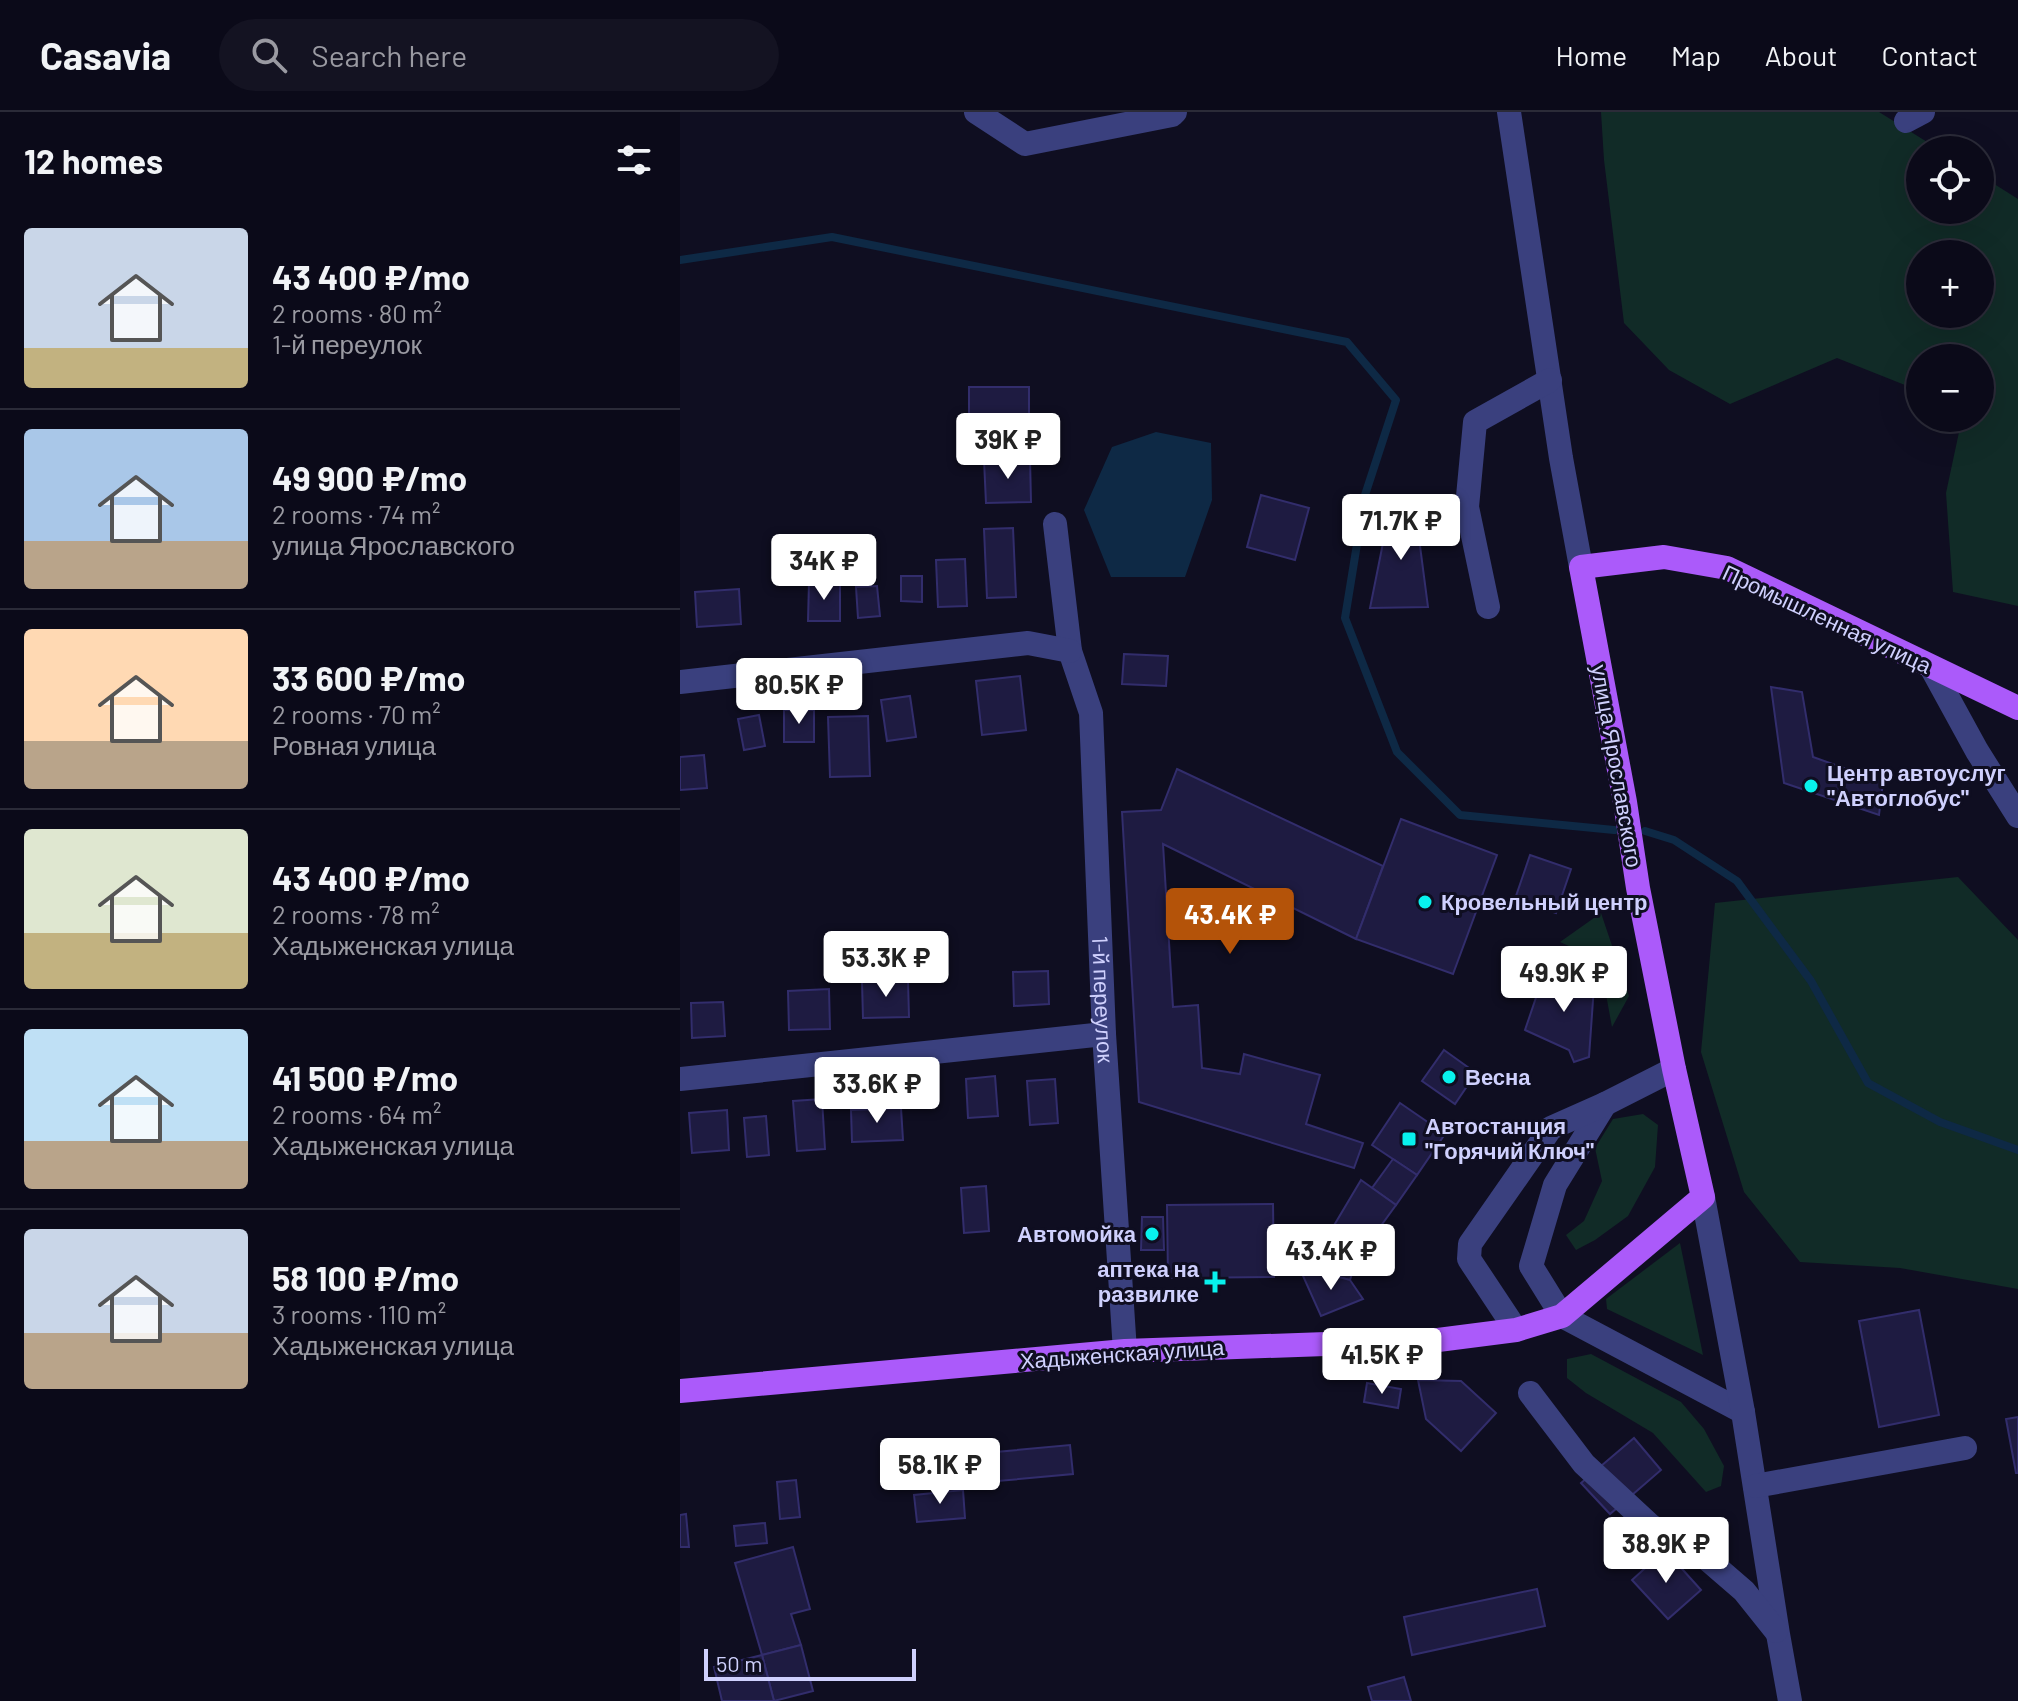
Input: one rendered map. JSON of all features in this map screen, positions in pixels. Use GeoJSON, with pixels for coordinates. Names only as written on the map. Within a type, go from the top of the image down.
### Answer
{"type":"FeatureCollection","features":[{"type":"Feature","properties":{"kind":"main road","name":"Промышленная улица"},"geometry":{"type":"LineString","coordinates":[[1581,567],[1664,557],[1727,568],[2018,708]]}},
{"type":"Feature","properties":{"kind":"main road","name":"улица Ярославского"},"geometry":{"type":"LineString","coordinates":[[1581,567],[1638,888],[1703,1197]]}},
{"type":"Feature","properties":{"kind":"main road","name":"Хадыженская улица"},"geometry":{"type":"LineString","coordinates":[[680,1391],[1125,1351],[1438,1340],[1516,1330],[1562,1316],[1703,1197]]}},
{"type":"Feature","properties":{"kind":"street"},"geometry":{"type":"LineString","coordinates":[[976,112],[1025,144],[1175,112]]}},
{"type":"Feature","properties":{"kind":"street","name":"улица Ярославского"},"geometry":{"type":"LineString","coordinates":[[1509,112],[1561,458],[1581,567]]}},
{"type":"Feature","properties":{"kind":"street"},"geometry":{"type":"LineString","coordinates":[[1488,607],[1467,507],[1475,422],[1550,380]]}},
{"type":"Feature","properties":{"kind":"street","name":"1-й переулок"},"geometry":{"type":"LineString","coordinates":[[1055,524],[1070,651],[1091,713],[1104,1034],[1125,1351]]}},
{"type":"Feature","properties":{"kind":"street"},"geometry":{"type":"LineString","coordinates":[[680,682],[1028,643],[1070,651]]}},
{"type":"Feature","properties":{"kind":"street"},"geometry":{"type":"LineString","coordinates":[[1931,667],[1977,751],[2018,816]]}},
{"type":"Feature","properties":{"kind":"street"},"geometry":{"type":"LineString","coordinates":[[680,1079],[1104,1034]]}},
{"type":"Feature","properties":{"kind":"street"},"geometry":{"type":"LineString","coordinates":[[1516,1330],[1469,1259],[1470,1244],[1551,1128],[1674,1069]]}},
{"type":"Feature","properties":{"kind":"street"},"geometry":{"type":"LineString","coordinates":[[1605,1104],[1555,1185],[1531,1266],[1562,1316],[1743,1412]]}},
{"type":"Feature","properties":{"kind":"street","name":"улица Ярославского"},"geometry":{"type":"LineString","coordinates":[[1703,1197],[1743,1412],[1790,1701]]}},
{"type":"Feature","properties":{"kind":"street"},"geometry":{"type":"LineString","coordinates":[[1530,1393],[1584,1464],[1651,1526],[1700,1553],[1744,1591],[1778,1634]]}},
{"type":"Feature","properties":{"kind":"street"},"geometry":{"type":"LineString","coordinates":[[1755,1486],[1965,1448]]}},
{"type":"Feature","properties":{"kind":"green space"},"geometry":{"type":"Polygon","coordinates":[[[1601,112],[1879,112],[1918,136],[1906,136],[1906,224],[1994,224],[1994,184],[2018,199],[2018,606],[1953,592],[1946,493],[1959,432],[1994,432],[1994,344],[1906,344],[1906,385],[1837,358],[1730,404],[1669,370],[1624,323],[1601,112]]]}},
{"type":"Feature","properties":{"kind":"green space"},"geometry":{"type":"Polygon","coordinates":[[[1958,877],[2018,940],[2018,1289],[1900,1268],[1800,1262],[1744,1192],[1701,1052],[1715,903],[1958,877]]]}},
{"type":"Feature","properties":{"kind":"green space"},"geometry":{"type":"Polygon","coordinates":[[[1601,913],[1629,996],[1612,1027],[1605,989],[1593,957],[1560,942],[1601,913]]]}},
{"type":"Feature","properties":{"kind":"green space"},"geometry":{"type":"Polygon","coordinates":[[[1643,1114],[1658,1125],[1655,1167],[1628,1216],[1576,1250],[1566,1235],[1584,1221],[1602,1181],[1595,1148],[1613,1119],[1643,1114]]]}},
{"type":"Feature","properties":{"kind":"green space"},"geometry":{"type":"Polygon","coordinates":[[[1680,1243],[1703,1355],[1607,1309],[1606,1299],[1680,1243]]]}},
{"type":"Feature","properties":{"kind":"green space"},"geometry":{"type":"Polygon","coordinates":[[[1591,1354],[1681,1402],[1704,1429],[1724,1466],[1721,1486],[1706,1492],[1653,1433],[1586,1393],[1567,1378],[1567,1359],[1591,1354]]]}},
{"type":"Feature","properties":{"kind":"water"},"geometry":{"type":"Polygon","coordinates":[[[1156,432],[1211,443],[1212,500],[1185,577],[1111,577],[1084,510],[1112,447],[1156,432]]]}},
{"type":"Feature","properties":{"kind":"building"},"geometry":{"type":"Polygon","coordinates":[[[969,387],[1029,387],[1029,423],[969,423],[969,387]]]}},
{"type":"Feature","properties":{"kind":"building"},"geometry":{"type":"Polygon","coordinates":[[[1030,458],[1031,502],[986,503],[984,460],[1030,458]]]}},
{"type":"Feature","properties":{"kind":"building"},"geometry":{"type":"Polygon","coordinates":[[[1261,495],[1309,508],[1295,560],[1247,547],[1261,495]]]}},
{"type":"Feature","properties":{"kind":"building"},"geometry":{"type":"Polygon","coordinates":[[[1414,500],[1428,607],[1370,608],[1391,503],[1414,500]]]}},
{"type":"Feature","properties":{"kind":"building"},"geometry":{"type":"Polygon","coordinates":[[[1013,528],[1016,597],[987,598],[984,529],[1013,528]]]}},
{"type":"Feature","properties":{"kind":"building"},"geometry":{"type":"Polygon","coordinates":[[[965,559],[967,606],[938,607],[936,560],[965,559]]]}},
{"type":"Feature","properties":{"kind":"building"},"geometry":{"type":"Polygon","coordinates":[[[901,576],[922,576],[922,602],[901,601],[901,576]]]}},
{"type":"Feature","properties":{"kind":"building"},"geometry":{"type":"Polygon","coordinates":[[[809,582],[840,582],[840,621],[808,621],[809,582]]]}},
{"type":"Feature","properties":{"kind":"building"},"geometry":{"type":"Polygon","coordinates":[[[877,586],[880,616],[858,618],[856,587],[877,586]]]}},
{"type":"Feature","properties":{"kind":"building"},"geometry":{"type":"Polygon","coordinates":[[[739,589],[741,624],[697,627],[695,592],[739,589]]]}},
{"type":"Feature","properties":{"kind":"building"},"geometry":{"type":"Polygon","coordinates":[[[1124,654],[1168,656],[1166,686],[1122,684],[1124,654]]]}},
{"type":"Feature","properties":{"kind":"building"},"geometry":{"type":"Polygon","coordinates":[[[1020,676],[1026,730],[982,735],[976,681],[1020,676]]]}},
{"type":"Feature","properties":{"kind":"building"},"geometry":{"type":"Polygon","coordinates":[[[1771,687],[1802,692],[1813,757],[1883,782],[1879,815],[1784,783],[1771,687]]]}},
{"type":"Feature","properties":{"kind":"building"},"geometry":{"type":"Polygon","coordinates":[[[910,696],[916,737],[887,741],[881,700],[910,696]]]}},
{"type":"Feature","properties":{"kind":"building"},"geometry":{"type":"Polygon","coordinates":[[[784,710],[814,710],[814,742],[784,742],[784,710]]]}},
{"type":"Feature","properties":{"kind":"building"},"geometry":{"type":"Polygon","coordinates":[[[759,715],[765,746],[744,750],[738,719],[759,715]]]}},
{"type":"Feature","properties":{"kind":"building"},"geometry":{"type":"Polygon","coordinates":[[[868,716],[870,776],[830,777],[828,717],[868,716]]]}},
{"type":"Feature","properties":{"kind":"building"},"geometry":{"type":"Polygon","coordinates":[[[704,755],[707,788],[680,790],[680,757],[704,755]]]}},
{"type":"Feature","properties":{"kind":"building"},"geometry":{"type":"Polygon","coordinates":[[[1177,769],[1383,866],[1356,939],[1163,844],[1173,1007],[1198,1005],[1202,1068],[1240,1074],[1244,1054],[1320,1075],[1306,1124],[1363,1143],[1354,1168],[1139,1102],[1122,812],[1161,810],[1177,769]]]}},
{"type":"Feature","properties":{"kind":"building","name":"Кровельный центр"},"geometry":{"type":"Polygon","coordinates":[[[1401,819],[1497,855],[1453,974],[1356,939],[1401,819]]]}},
{"type":"Feature","properties":{"kind":"building"},"geometry":{"type":"Polygon","coordinates":[[[1530,855],[1571,869],[1556,913],[1515,899],[1530,855]]]}},
{"type":"Feature","properties":{"kind":"building"},"geometry":{"type":"Polygon","coordinates":[[[1048,971],[1049,1004],[1014,1006],[1013,972],[1048,971]]]}},
{"type":"Feature","properties":{"kind":"building"},"geometry":{"type":"Polygon","coordinates":[[[1545,971],[1594,986],[1589,1057],[1574,1062],[1569,1050],[1525,1030],[1545,971]]]}},
{"type":"Feature","properties":{"kind":"building"},"geometry":{"type":"Polygon","coordinates":[[[908,980],[909,1017],[863,1018],[862,982],[908,980]]]}},
{"type":"Feature","properties":{"kind":"building"},"geometry":{"type":"Polygon","coordinates":[[[829,989],[830,1029],[789,1030],[788,991],[829,989]]]}},
{"type":"Feature","properties":{"kind":"building"},"geometry":{"type":"Polygon","coordinates":[[[723,1002],[725,1036],[692,1038],[691,1003],[723,1002]]]}},
{"type":"Feature","properties":{"kind":"building","name":"Весна"},"geometry":{"type":"Polygon","coordinates":[[[1444,1050],[1476,1073],[1455,1104],[1422,1081],[1444,1050]]]}},
{"type":"Feature","properties":{"kind":"building"},"geometry":{"type":"Polygon","coordinates":[[[995,1076],[998,1116],[968,1118],[966,1079],[995,1076]]]}},
{"type":"Feature","properties":{"kind":"building"},"geometry":{"type":"Polygon","coordinates":[[[1055,1079],[1058,1123],[1030,1125],[1027,1081],[1055,1079]]]}},
{"type":"Feature","properties":{"kind":"building"},"geometry":{"type":"Polygon","coordinates":[[[822,1099],[825,1149],[797,1151],[793,1101],[822,1099]]]}},
{"type":"Feature","properties":{"kind":"building","name":"Автостанция \"Горячий Ключ\""},"geometry":{"type":"Polygon","coordinates":[[[1400,1103],[1445,1134],[1417,1175],[1372,1145],[1400,1103]]]}},
{"type":"Feature","properties":{"kind":"building"},"geometry":{"type":"Polygon","coordinates":[[[901,1108],[903,1140],[852,1142],[851,1110],[901,1108]]]}},
{"type":"Feature","properties":{"kind":"building"},"geometry":{"type":"Polygon","coordinates":[[[727,1110],[729,1150],[692,1153],[689,1113],[727,1110]]]}},
{"type":"Feature","properties":{"kind":"building"},"geometry":{"type":"Polygon","coordinates":[[[766,1116],[769,1155],[747,1157],[744,1118],[766,1116]]]}},
{"type":"Feature","properties":{"kind":"building"},"geometry":{"type":"Polygon","coordinates":[[[1393,1159],[1417,1175],[1396,1205],[1372,1188],[1393,1159]]]}},
{"type":"Feature","properties":{"kind":"building"},"geometry":{"type":"Polygon","coordinates":[[[1361,1180],[1396,1205],[1356,1260],[1320,1249],[1361,1180]]]}},
{"type":"Feature","properties":{"kind":"building"},"geometry":{"type":"Polygon","coordinates":[[[986,1186],[989,1231],[964,1233],[961,1188],[986,1186]]]}},
{"type":"Feature","properties":{"kind":"building"},"geometry":{"type":"Polygon","coordinates":[[[1273,1204],[1274,1277],[1168,1278],[1167,1205],[1273,1204]]]}},
{"type":"Feature","properties":{"kind":"building","name":"Автомойка"},"geometry":{"type":"Polygon","coordinates":[[[1142,1217],[1163,1217],[1164,1250],[1141,1250],[1142,1217]]]}},
{"type":"Feature","properties":{"kind":"building"},"geometry":{"type":"Polygon","coordinates":[[[1320,1249],[1356,1260],[1350,1280],[1313,1270],[1320,1249]]]}},
{"type":"Feature","properties":{"kind":"building"},"geometry":{"type":"Polygon","coordinates":[[[1313,1270],[1350,1280],[1363,1299],[1321,1316],[1303,1276],[1313,1270]]]}},
{"type":"Feature","properties":{"kind":"building"},"geometry":{"type":"Polygon","coordinates":[[[1919,1310],[1939,1415],[1879,1427],[1859,1321],[1919,1310]]]}},
{"type":"Feature","properties":{"kind":"building"},"geometry":{"type":"Polygon","coordinates":[[[1418,1380],[1461,1381],[1496,1413],[1461,1451],[1426,1419],[1418,1380]]]}},
{"type":"Feature","properties":{"kind":"building"},"geometry":{"type":"Polygon","coordinates":[[[1367,1383],[1401,1389],[1398,1408],[1364,1402],[1367,1383]]]}},
{"type":"Feature","properties":{"kind":"building"},"geometry":{"type":"Polygon","coordinates":[[[2018,1417],[2018,1473],[2016,1473],[2006,1419],[2018,1417]]]}},
{"type":"Feature","properties":{"kind":"building"},"geometry":{"type":"Polygon","coordinates":[[[1634,1438],[1661,1470],[1610,1514],[1581,1483],[1634,1438]]]}},
{"type":"Feature","properties":{"kind":"building"},"geometry":{"type":"Polygon","coordinates":[[[1070,1445],[1073,1474],[998,1481],[996,1452],[1070,1445]]]}},
{"type":"Feature","properties":{"kind":"building"},"geometry":{"type":"Polygon","coordinates":[[[796,1480],[800,1517],[780,1519],[777,1482],[796,1480]]]}},
{"type":"Feature","properties":{"kind":"building"},"geometry":{"type":"Polygon","coordinates":[[[963,1490],[965,1518],[917,1522],[914,1495],[963,1490]]]}},
{"type":"Feature","properties":{"kind":"building"},"geometry":{"type":"Polygon","coordinates":[[[686,1514],[689,1547],[680,1547],[680,1515],[686,1514]]]}},
{"type":"Feature","properties":{"kind":"building"},"geometry":{"type":"Polygon","coordinates":[[[765,1523],[767,1543],[736,1546],[734,1526],[765,1523]]]}},
{"type":"Feature","properties":{"kind":"building"},"geometry":{"type":"Polygon","coordinates":[[[793,1547],[810,1609],[791,1614],[801,1645],[762,1655],[735,1563],[793,1547]]]}},
{"type":"Feature","properties":{"kind":"building"},"geometry":{"type":"Polygon","coordinates":[[[1665,1550],[1701,1590],[1668,1619],[1632,1580],[1665,1550]]]}},
{"type":"Feature","properties":{"kind":"building"},"geometry":{"type":"Polygon","coordinates":[[[1537,1589],[1545,1626],[1412,1655],[1404,1617],[1537,1589]]]}},
{"type":"Feature","properties":{"kind":"building"},"geometry":{"type":"Polygon","coordinates":[[[801,1645],[813,1691],[774,1701],[762,1655],[801,1645]]]}},
{"type":"Feature","properties":{"kind":"building"},"geometry":{"type":"Polygon","coordinates":[[[762,1655],[774,1701],[722,1701],[714,1667],[762,1655]]]}},
{"type":"Feature","properties":{"kind":"building"},"geometry":{"type":"Polygon","coordinates":[[[1404,1677],[1411,1701],[1372,1701],[1368,1687],[1404,1677]]]}},
{"type":"Feature","properties":{"kind":"waterway"},"geometry":{"type":"LineString","coordinates":[[680,260],[832,237],[1347,342],[1396,400],[1365,495],[1345,618],[1397,752],[1460,815],[1614,830]]}},
{"type":"Feature","properties":{"kind":"waterway"},"geometry":{"type":"LineString","coordinates":[[1645,831],[1674,840],[1737,881],[1811,981],[1868,1083],[1940,1122],[2018,1150]]}},
{"type":"Feature","properties":{"kind":"place","name":"Центр автоуслуг \"Автоглобус\""},"geometry":{"type":"Point","coordinates":[1811,786]}},
{"type":"Feature","properties":{"kind":"place","name":"Кровельный центр"},"geometry":{"type":"Point","coordinates":[1425,902]}},
{"type":"Feature","properties":{"kind":"place","name":"Весна"},"geometry":{"type":"Point","coordinates":[1449,1077]}},
{"type":"Feature","properties":{"kind":"place","name":"Автостанция \"Горячий Ключ\""},"geometry":{"type":"Point","coordinates":[1409,1139]}},
{"type":"Feature","properties":{"kind":"place","name":"Автомойка"},"geometry":{"type":"Point","coordinates":[1152,1234]}},
{"type":"Feature","properties":{"kind":"place","name":"аптека на развилке"},"geometry":{"type":"Point","coordinates":[1215,1282]}}]}
